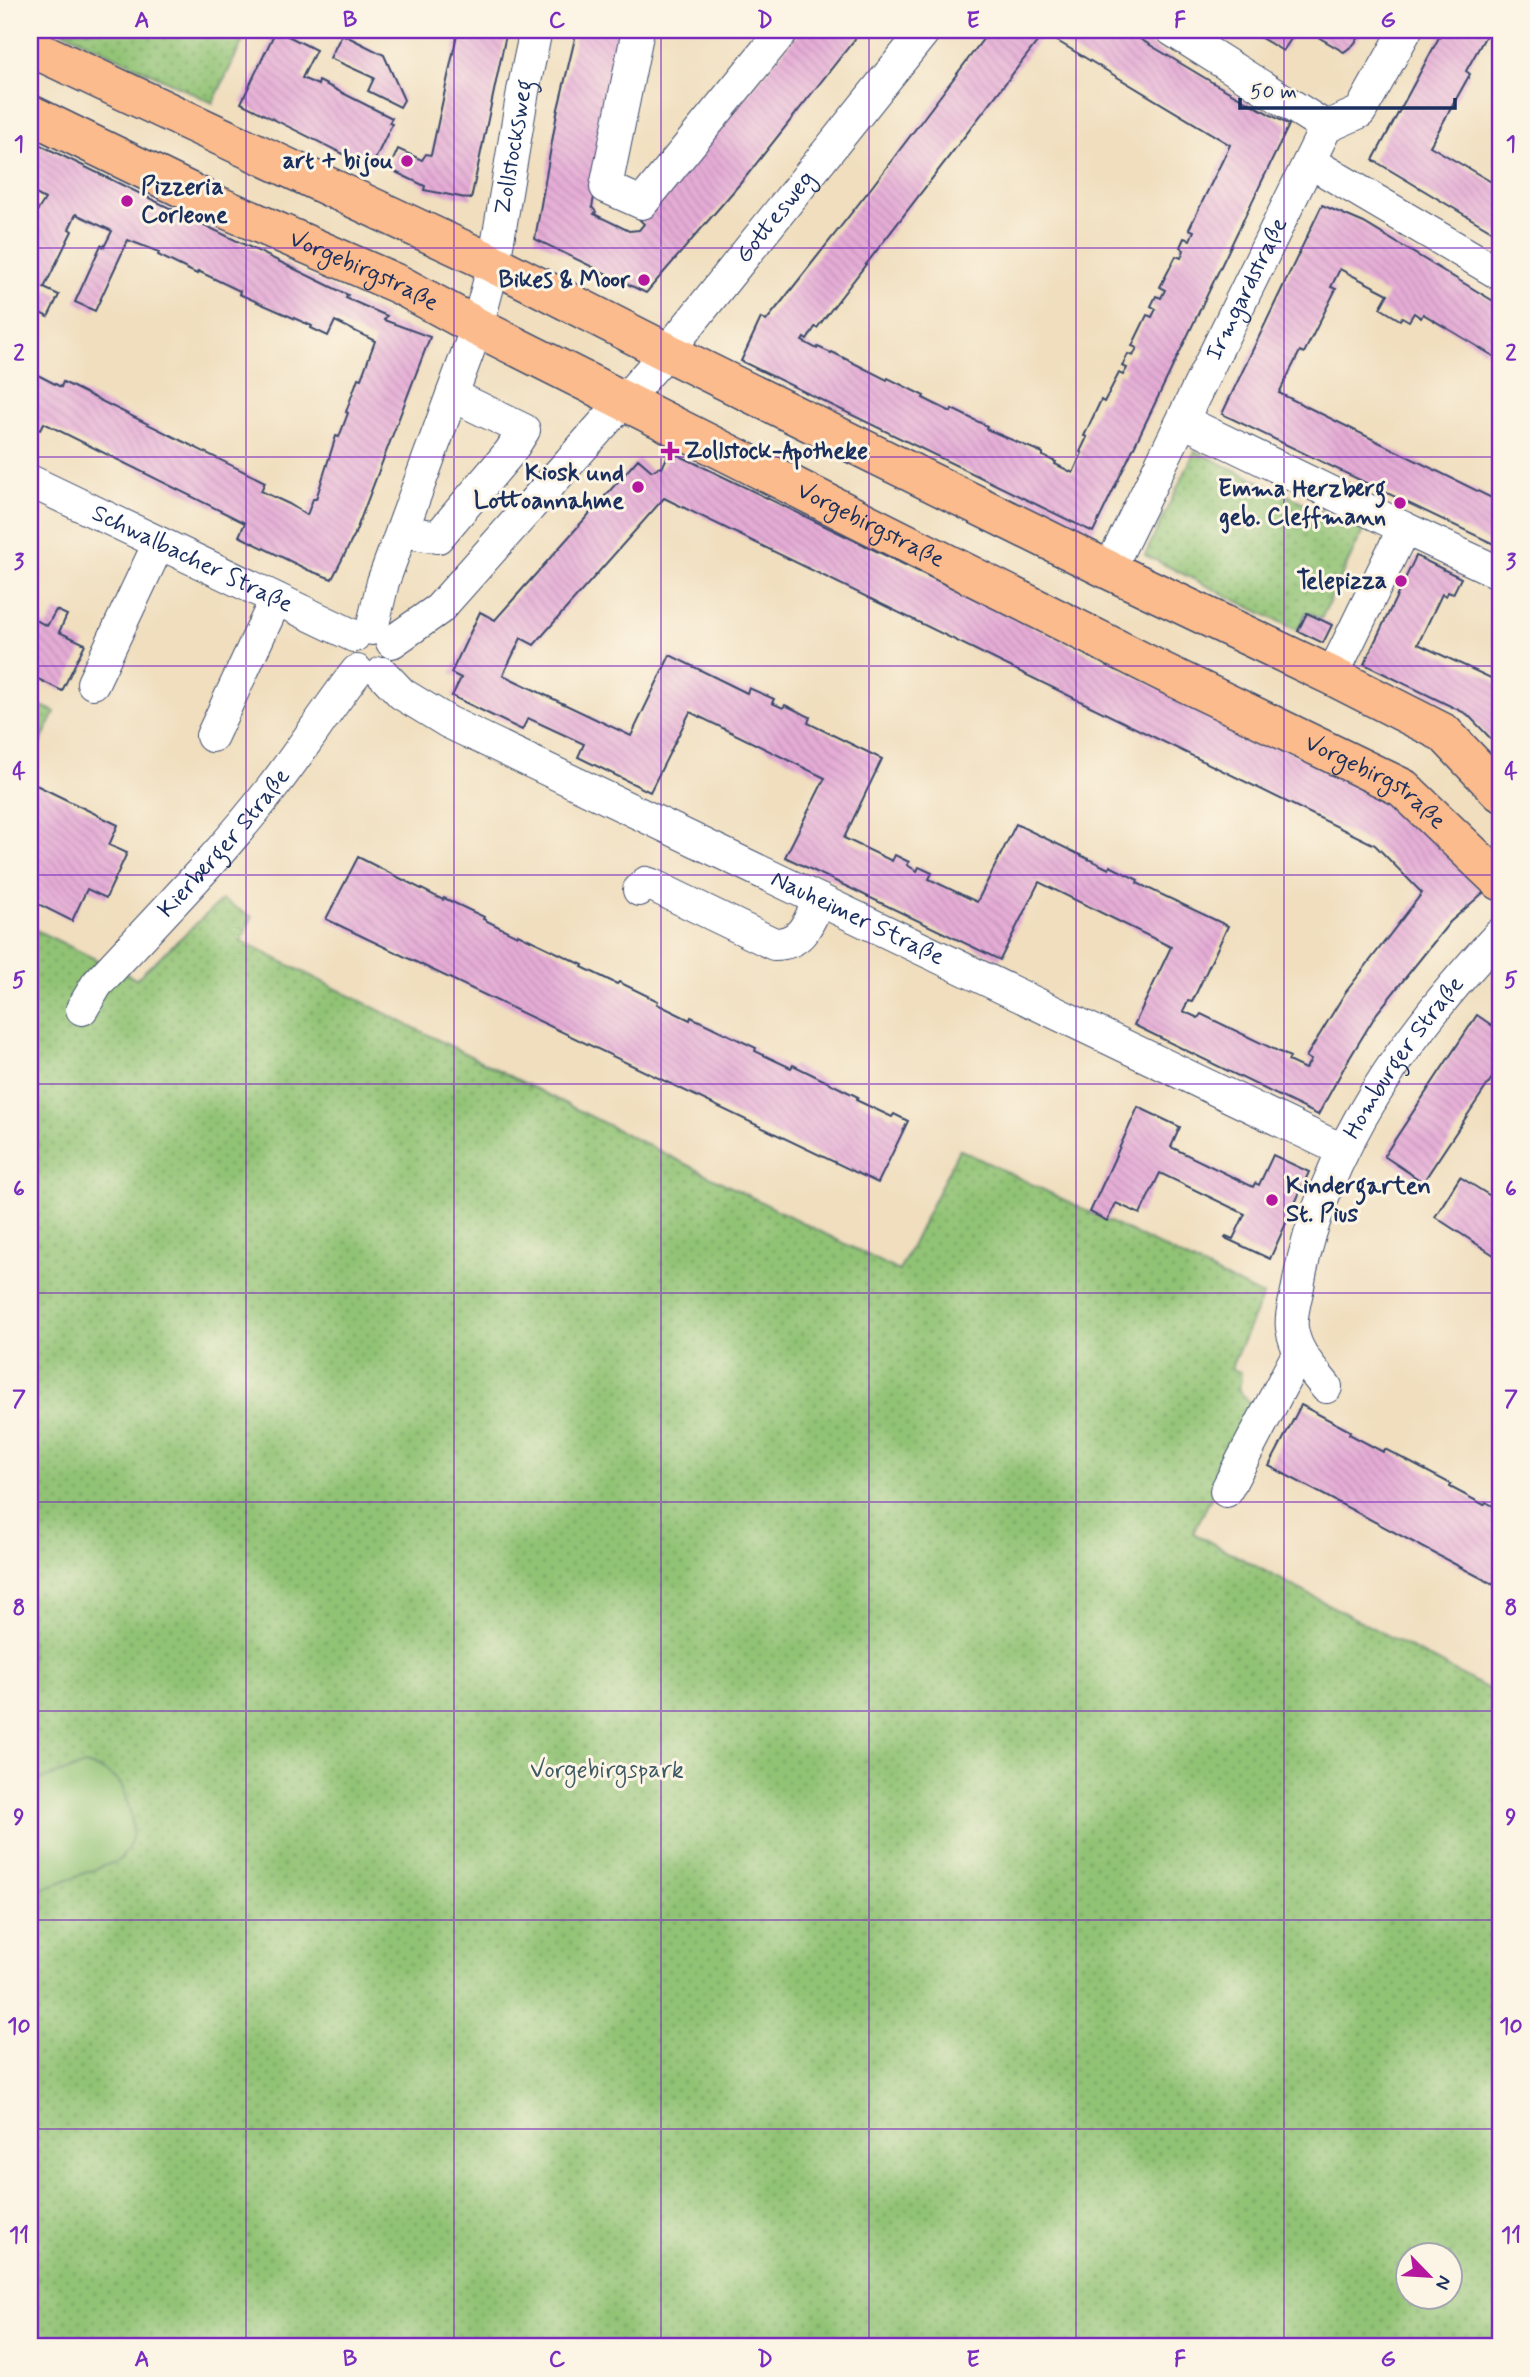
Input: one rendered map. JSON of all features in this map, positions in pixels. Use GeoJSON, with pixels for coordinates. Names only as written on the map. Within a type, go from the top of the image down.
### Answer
{"type":"FeatureCollection","features":[{"type":"Feature","properties":{"kind":"main road"},"geometry":{"type":"LineString","coordinates":[[30,47],[494,264],[1109,570],[1332,676],[1444,733],[1500,792]]}},
{"type":"Feature","properties":{"kind":"main road","name":"Vorgebirgstraße"},"geometry":{"type":"LineString","coordinates":[[30,114],[221,207],[400,285],[477,327],[1161,671],[1403,788],[1500,881]]}},
{"type":"Feature","properties":{"kind":"street","name":"Zollstocksweg"},"geometry":{"type":"LineString","coordinates":[[494,264],[523,90],[536,30]]}},
{"type":"Feature","properties":{"kind":"street"},"geometry":{"type":"LineString","coordinates":[[638,30],[606,187],[642,203],[783,30]]}},
{"type":"Feature","properties":{"kind":"street","name":"Gottesweg"},"geometry":{"type":"LineString","coordinates":[[625,402],[925,30]]}},
{"type":"Feature","properties":{"kind":"street"},"geometry":{"type":"LineString","coordinates":[[1172,30],[1326,127],[1360,112],[1406,30]]}},
{"type":"Feature","properties":{"kind":"street","name":"Irmgardstraße"},"geometry":{"type":"LineString","coordinates":[[1109,570],[1326,127]]}},
{"type":"Feature","properties":{"kind":"street"},"geometry":{"type":"LineString","coordinates":[[1310,162],[1500,274]]}},
{"type":"Feature","properties":{"kind":"street","name":"Kierberger Straße"},"geometry":{"type":"LineString","coordinates":[[373,635],[383,582],[477,327],[494,264]]}},
{"type":"Feature","properties":{"kind":"street"},"geometry":{"type":"LineString","coordinates":[[402,531],[438,537],[510,452],[524,430],[452,395]]}},
{"type":"Feature","properties":{"kind":"street"},"geometry":{"type":"LineString","coordinates":[[373,635],[439,609],[625,402]]}},
{"type":"Feature","properties":{"kind":"street"},"geometry":{"type":"LineString","coordinates":[[1183,421],[1500,573]]}},
{"type":"Feature","properties":{"kind":"street","name":"Schwalbacher Straße"},"geometry":{"type":"LineString","coordinates":[[30,481],[276,599],[373,635]]}},
{"type":"Feature","properties":{"kind":"street"},"geometry":{"type":"LineString","coordinates":[[1332,676],[1404,528]]}},
{"type":"Feature","properties":{"kind":"street"},"geometry":{"type":"LineString","coordinates":[[93,684],[159,543]]}},
{"type":"Feature","properties":{"kind":"street"},"geometry":{"type":"LineString","coordinates":[[212,736],[276,599]]}},
{"type":"Feature","properties":{"kind":"street","name":"Kierberger Straße"},"geometry":{"type":"LineString","coordinates":[[82,1009],[97,984],[273,787],[331,704],[369,672],[394,659],[373,635]]}},
{"type":"Feature","properties":{"kind":"street","name":"Kierberger Straße"},"geometry":{"type":"LineString","coordinates":[[369,672],[350,663],[349,644],[373,635]]}},
{"type":"Feature","properties":{"kind":"street","name":"Nauheimer Straße"},"geometry":{"type":"LineString","coordinates":[[369,672],[448,722],[1342,1150]]}},
{"type":"Feature","properties":{"kind":"street"},"geometry":{"type":"LineString","coordinates":[[639,890],[642,885],[652,885],[774,944],[785,944],[804,931],[819,900]]}},
{"type":"Feature","properties":{"kind":"street","name":"Homburger Straße"},"geometry":{"type":"LineString","coordinates":[[1326,1387],[1299,1352],[1292,1326],[1304,1253],[1342,1150],[1386,1077],[1449,991],[1500,934]]}},
{"type":"Feature","properties":{"kind":"street"},"geometry":{"type":"LineString","coordinates":[[1226,1491],[1299,1352]]}},
{"type":"Feature","properties":{"kind":"green space"},"geometry":{"type":"Polygon","coordinates":[[[60,30],[248,30],[213,103],[60,30]]]}},
{"type":"Feature","properties":{"kind":"green space"},"geometry":{"type":"Polygon","coordinates":[[[1195,451],[1363,531],[1321,619],[1306,612],[1298,631],[1145,555],[1195,451]]]}},
{"type":"Feature","properties":{"kind":"green space"},"geometry":{"type":"Polygon","coordinates":[[[30,701],[55,712],[39,746],[30,745],[30,701]]]}},
{"type":"Feature","properties":{"kind":"green space","name":"Vorgebirgspark"},"geometry":{"type":"Polygon","coordinates":[[[222,900],[252,917],[241,941],[899,1271],[959,1149],[1263,1296],[1232,1365],[1232,1369],[1240,1372],[1238,1389],[1256,1411],[1193,1533],[1500,1695],[1500,2347],[30,2347],[30,927],[136,979],[222,900]]]}},
{"type":"Feature","properties":{"kind":"green space"},"geometry":{"type":"Polygon","coordinates":[[[85,1765],[109,1774],[123,1788],[133,1828],[128,1848],[118,1861],[30,1893],[30,1783],[85,1765]]]}},
{"type":"Feature","properties":{"kind":"building"},"geometry":{"type":"Polygon","coordinates":[[[276,30],[316,50],[302,78],[318,85],[319,81],[392,118],[389,123],[392,124],[371,168],[241,103],[276,30]]]}},
{"type":"Feature","properties":{"kind":"building"},"geometry":{"type":"Polygon","coordinates":[[[458,30],[507,30],[471,199],[424,190],[425,186],[389,169],[398,149],[422,160],[426,154],[431,155],[458,30]]]}},
{"type":"Feature","properties":{"kind":"building"},"geometry":{"type":"Polygon","coordinates":[[[577,30],[627,30],[592,207],[596,212],[594,214],[629,231],[639,230],[644,224],[638,218],[801,30],[862,30],[744,179],[646,293],[535,239],[557,113],[577,30]]]}},
{"type":"Feature","properties":{"kind":"building"},"geometry":{"type":"Polygon","coordinates":[[[990,30],[1125,30],[1289,125],[1093,532],[741,361],[761,318],[766,321],[990,30]],[[1044,33],[817,328],[815,327],[807,340],[804,338],[802,341],[817,349],[818,347],[832,352],[887,380],[888,378],[951,412],[952,409],[987,426],[986,429],[1043,453],[1043,456],[1056,462],[1055,464],[1073,473],[1087,437],[1084,436],[1101,400],[1104,402],[1119,373],[1123,375],[1127,368],[1122,366],[1128,354],[1133,356],[1137,348],[1132,346],[1147,315],[1152,317],[1156,309],[1151,306],[1156,296],[1161,298],[1165,290],[1160,287],[1176,256],[1181,258],[1184,250],[1180,247],[1184,238],[1190,240],[1194,231],[1189,229],[1230,145],[1044,33]]]}},
{"type":"Feature","properties":{"kind":"building"},"geometry":{"type":"Polygon","coordinates":[[[1257,30],[1297,30],[1283,51],[1258,36],[1260,32],[1257,30]]]}},
{"type":"Feature","properties":{"kind":"building"},"geometry":{"type":"Polygon","coordinates":[[[1306,30],[1365,30],[1344,52],[1306,30]]]}},
{"type":"Feature","properties":{"kind":"building"},"geometry":{"type":"Polygon","coordinates":[[[1443,30],[1489,30],[1466,71],[1470,74],[1430,146],[1500,187],[1500,236],[1373,160],[1443,30]]]}},
{"type":"Feature","properties":{"kind":"building"},"geometry":{"type":"Polygon","coordinates":[[[342,34],[384,55],[404,100],[400,107],[368,91],[374,78],[330,58],[342,34]]]}},
{"type":"Feature","properties":{"kind":"building"},"geometry":{"type":"Polygon","coordinates":[[[30,140],[348,295],[346,298],[387,316],[384,320],[430,337],[354,536],[332,579],[239,536],[245,523],[44,423],[40,430],[30,425],[30,371],[61,387],[63,382],[265,482],[261,491],[307,515],[313,499],[316,499],[336,436],[339,437],[358,378],[361,379],[375,341],[335,321],[328,336],[311,328],[312,326],[239,294],[240,291],[158,255],[159,252],[128,240],[95,311],[75,302],[101,245],[104,247],[112,231],[76,214],[69,229],[72,231],[44,288],[59,295],[48,317],[30,308],[30,223],[45,199],[30,191],[30,140]]]}},
{"type":"Feature","properties":{"kind":"building"},"geometry":{"type":"Polygon","coordinates":[[[1322,205],[1364,223],[1500,305],[1500,360],[1423,314],[1421,318],[1414,313],[1409,321],[1402,317],[1400,320],[1380,308],[1388,294],[1340,269],[1331,287],[1336,289],[1304,353],[1300,351],[1279,393],[1498,501],[1500,547],[1222,414],[1322,205]]]}},
{"type":"Feature","properties":{"kind":"building"},"geometry":{"type":"Polygon","coordinates":[[[670,451],[1402,806],[1484,892],[1450,922],[1377,1013],[1318,1115],[1134,1025],[1171,947],[1039,882],[1000,960],[785,857],[825,778],[690,712],[650,792],[578,757],[584,744],[528,718],[522,730],[452,696],[461,678],[451,673],[480,612],[495,620],[638,459],[652,471],[662,468],[670,451]],[[664,498],[534,645],[521,638],[503,675],[631,736],[670,655],[747,693],[749,688],[774,699],[772,703],[783,708],[785,705],[810,717],[808,723],[882,759],[844,838],[892,861],[895,855],[909,862],[907,865],[917,871],[919,867],[932,873],[929,879],[977,902],[1016,824],[1109,869],[1110,866],[1138,880],[1137,883],[1228,926],[1192,1002],[1188,1001],[1183,1011],[1198,1018],[1201,1014],[1290,1057],[1288,1061],[1305,1069],[1311,1060],[1306,1057],[1345,993],[1422,893],[1375,845],[664,498]]]}},
{"type":"Feature","properties":{"kind":"building"},"geometry":{"type":"Polygon","coordinates":[[[1416,556],[1461,578],[1453,594],[1442,594],[1418,644],[1491,678],[1500,688],[1500,748],[1467,714],[1364,664],[1416,556]]]}},
{"type":"Feature","properties":{"kind":"building"},"geometry":{"type":"Polygon","coordinates":[[[56,610],[67,615],[59,632],[85,644],[62,691],[30,675],[30,617],[47,626],[56,610]]]}},
{"type":"Feature","properties":{"kind":"building"},"geometry":{"type":"Polygon","coordinates":[[[1307,613],[1332,625],[1323,643],[1298,631],[1307,613]]]}},
{"type":"Feature","properties":{"kind":"building"},"geometry":{"type":"Polygon","coordinates":[[[30,782],[118,825],[109,845],[127,853],[106,898],[87,889],[72,921],[30,900],[30,782]]]}},
{"type":"Feature","properties":{"kind":"building"},"geometry":{"type":"Polygon","coordinates":[[[358,857],[617,984],[619,982],[658,1001],[657,1004],[690,1020],[691,1017],[791,1068],[793,1065],[858,1097],[856,1100],[892,1117],[894,1114],[908,1121],[878,1183],[326,919],[358,857]]]}},
{"type":"Feature","properties":{"kind":"building"},"geometry":{"type":"Polygon","coordinates":[[[1477,1015],[1500,1031],[1500,1066],[1423,1182],[1384,1156],[1477,1015]]]}},
{"type":"Feature","properties":{"kind":"building"},"geometry":{"type":"Polygon","coordinates":[[[1138,1107],[1180,1127],[1171,1147],[1253,1187],[1255,1183],[1259,1185],[1273,1155],[1309,1172],[1270,1259],[1225,1238],[1226,1236],[1233,1239],[1245,1214],[1160,1173],[1140,1214],[1116,1203],[1107,1221],[1090,1212],[1138,1107]]]}},
{"type":"Feature","properties":{"kind":"building"},"geometry":{"type":"Polygon","coordinates":[[[1460,1177],[1500,1202],[1500,1259],[1435,1217],[1460,1177]]]}},
{"type":"Feature","properties":{"kind":"building"},"geometry":{"type":"Polygon","coordinates":[[[1301,1405],[1383,1452],[1385,1449],[1451,1484],[1450,1487],[1484,1505],[1486,1502],[1500,1510],[1500,1588],[1269,1466],[1301,1405]]]}},
{"type":"Feature","properties":{"kind":"place","name":"art + bijou"},"geometry":{"type":"Point","coordinates":[407,161]}},
{"type":"Feature","properties":{"kind":"place","name":"Pizzeria Corleone"},"geometry":{"type":"Point","coordinates":[127,201]}},
{"type":"Feature","properties":{"kind":"place","name":"Bikes & Moor"},"geometry":{"type":"Point","coordinates":[644,280]}},
{"type":"Feature","properties":{"kind":"place","name":"Zollstock-Apotheke"},"geometry":{"type":"Point","coordinates":[670,451]}},
{"type":"Feature","properties":{"kind":"place","name":"Kiosk und Lottoannahme"},"geometry":{"type":"Point","coordinates":[638,487]}},
{"type":"Feature","properties":{"kind":"place","name":"Emma Herzberg geb. Cleffmann"},"geometry":{"type":"Point","coordinates":[1400,503]}},
{"type":"Feature","properties":{"kind":"place","name":"Telepizza"},"geometry":{"type":"Point","coordinates":[1401,581]}},
{"type":"Feature","properties":{"kind":"place","name":"Kindergarten St. Pius"},"geometry":{"type":"Point","coordinates":[1272,1200]}}]}
